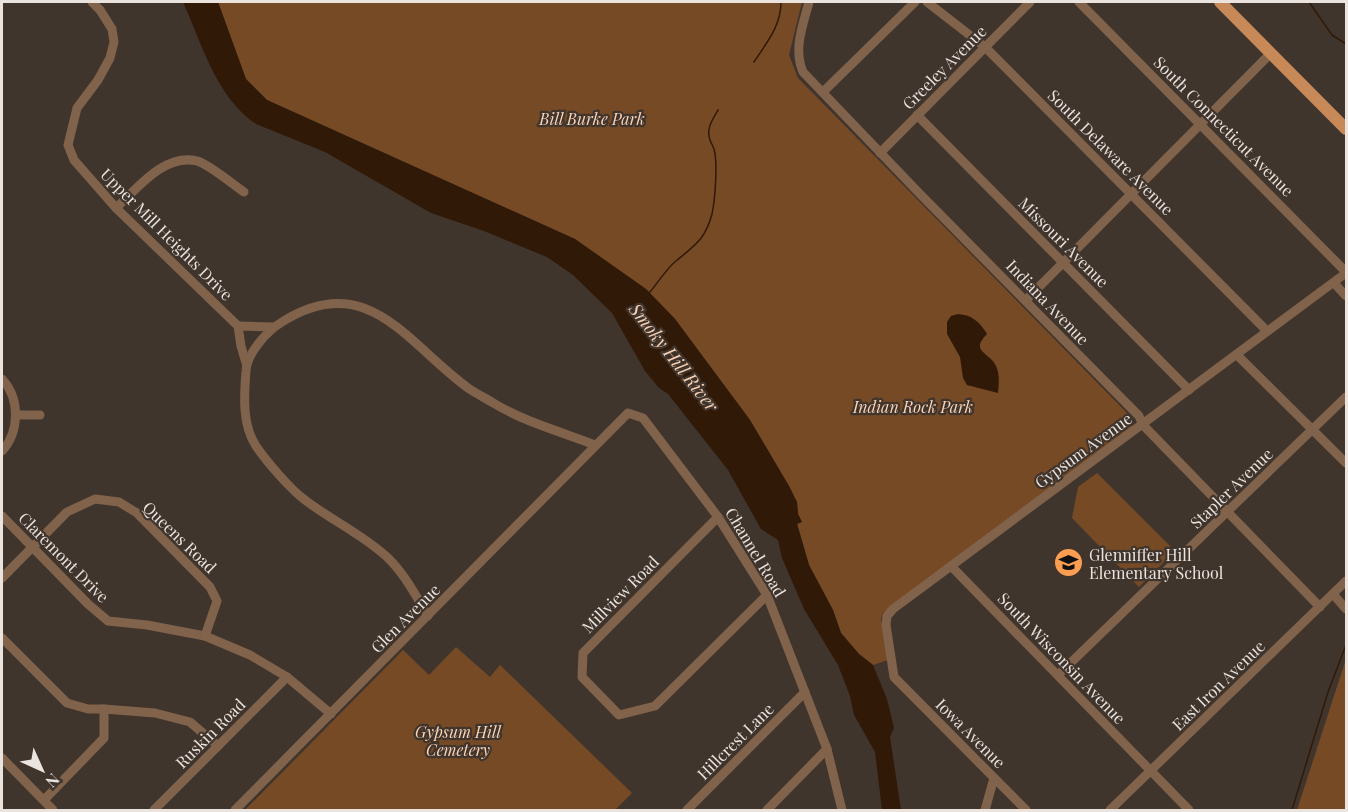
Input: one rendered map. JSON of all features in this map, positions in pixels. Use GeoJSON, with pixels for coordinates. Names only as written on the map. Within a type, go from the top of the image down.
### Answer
{"type":"FeatureCollection","features":[{"type":"Feature","properties":{"kind":"main road"},"geometry":{"type":"LineString","coordinates":[[1220,2],[1347,129]]}},
{"type":"Feature","properties":{"kind":"street","name":"Upper Mill Heights Drive"},"geometry":{"type":"LineString","coordinates":[[92,2],[112,29],[114,42],[110,58],[98,80],[76,108],[68,145],[74,159],[116,208],[238,326]]}},
{"type":"Feature","properties":{"kind":"street","name":"Indiana Avenue"},"geometry":{"type":"LineString","coordinates":[[809,2],[798,48],[798,61],[803,72],[1139,416],[1143,424],[1320,607]]}},
{"type":"Feature","properties":{"kind":"street"},"geometry":{"type":"LineString","coordinates":[[824,92],[915,2]]}},
{"type":"Feature","properties":{"kind":"street","name":"South Delaware Avenue"},"geometry":{"type":"LineString","coordinates":[[927,2],[985,47],[1267,331]]}},
{"type":"Feature","properties":{"kind":"street","name":"Greeley Avenue"},"geometry":{"type":"LineString","coordinates":[[880,153],[1030,2]]}},
{"type":"Feature","properties":{"kind":"street","name":"South Connecticut Avenue"},"geometry":{"type":"LineString","coordinates":[[1079,2],[1347,273]]}},
{"type":"Feature","properties":{"kind":"street"},"geometry":{"type":"LineString","coordinates":[[1026,300],[1271,52]]}},
{"type":"Feature","properties":{"kind":"street","name":"Missouri Avenue"},"geometry":{"type":"LineString","coordinates":[[917,115],[1189,390]]}},
{"type":"Feature","properties":{"kind":"street"},"geometry":{"type":"LineString","coordinates":[[116,208],[163,166],[180,160],[198,161],[244,192]]}},
{"type":"Feature","properties":{"kind":"street","name":"Gypsum Avenue"},"geometry":{"type":"LineString","coordinates":[[894,677],[886,625],[887,616],[893,609],[1347,273]]}},
{"type":"Feature","properties":{"kind":"street"},"geometry":{"type":"LineString","coordinates":[[1334,283],[1347,296]]}},
{"type":"Feature","properties":{"kind":"street"},"geometry":{"type":"LineString","coordinates":[[246,363],[273,327],[303,310],[322,305],[344,304],[386,317],[471,389],[509,412],[595,445]]}},
{"type":"Feature","properties":{"kind":"street"},"geometry":{"type":"LineString","coordinates":[[273,327],[238,326],[246,363],[245,414],[255,444],[303,499],[370,543],[388,558],[401,573],[428,616]]}},
{"type":"Feature","properties":{"kind":"street"},"geometry":{"type":"LineString","coordinates":[[1237,355],[1347,463]]}},
{"type":"Feature","properties":{"kind":"street"},"geometry":{"type":"LineString","coordinates":[[2,379],[10,388],[17,416],[7,445],[2,450]]}},
{"type":"Feature","properties":{"kind":"street","name":"Stapler Avenue"},"geometry":{"type":"LineString","coordinates":[[1058,675],[1347,397]]}},
{"type":"Feature","properties":{"kind":"street","name":"Channel Road"},"geometry":{"type":"LineString","coordinates":[[595,445],[628,413],[643,418],[718,517],[767,595],[827,749],[842,810]]}},
{"type":"Feature","properties":{"kind":"street"},"geometry":{"type":"LineString","coordinates":[[17,416],[40,415]]}},
{"type":"Feature","properties":{"kind":"street","name":"Glen Avenue"},"geometry":{"type":"LineString","coordinates":[[235,810],[595,445]]}},
{"type":"Feature","properties":{"kind":"street","name":"Queens Road"},"geometry":{"type":"LineString","coordinates":[[2,578],[67,512],[95,499],[119,502],[137,513],[210,587],[217,602],[205,636]]}},
{"type":"Feature","properties":{"kind":"street","name":"Claremont Drive"},"geometry":{"type":"LineString","coordinates":[[2,516],[88,604],[108,621],[147,625],[205,636],[250,655],[287,677],[331,714]]}},
{"type":"Feature","properties":{"kind":"street","name":"Millview Road"},"geometry":{"type":"LineString","coordinates":[[718,517],[583,653],[582,677],[619,715],[655,706],[767,595]]}},
{"type":"Feature","properties":{"kind":"street","name":"South Wisconsin Avenue"},"geometry":{"type":"LineString","coordinates":[[951,566],[1189,810]]}},
{"type":"Feature","properties":{"kind":"street","name":"East Iron Avenue"},"geometry":{"type":"LineString","coordinates":[[1110,810],[1347,581]]}},
{"type":"Feature","properties":{"kind":"street"},"geometry":{"type":"LineString","coordinates":[[1333,594],[1347,609]]}},
{"type":"Feature","properties":{"kind":"street"},"geometry":{"type":"LineString","coordinates":[[2,638],[67,703],[88,710],[104,708],[155,713],[190,722],[218,746]]}},
{"type":"Feature","properties":{"kind":"street","name":"Ruskin Road"},"geometry":{"type":"LineString","coordinates":[[154,810],[287,677]]}},
{"type":"Feature","properties":{"kind":"street","name":"Iowa Avenue"},"geometry":{"type":"LineString","coordinates":[[894,677],[1026,810]]}},
{"type":"Feature","properties":{"kind":"street","name":"Hillcrest Lane"},"geometry":{"type":"LineString","coordinates":[[687,810],[805,692]]}},
{"type":"Feature","properties":{"kind":"street"},"geometry":{"type":"LineString","coordinates":[[44,800],[105,738],[104,708]]}},
{"type":"Feature","properties":{"kind":"street"},"geometry":{"type":"LineString","coordinates":[[767,810],[827,749]]}},
{"type":"Feature","properties":{"kind":"street"},"geometry":{"type":"LineString","coordinates":[[2,758],[53,810]]}},
{"type":"Feature","properties":{"kind":"street"},"geometry":{"type":"LineString","coordinates":[[985,810],[994,778]]}},
{"type":"Feature","properties":{"kind":"green space"},"geometry":{"type":"Polygon","coordinates":[[[218,2],[802,2],[789,55],[798,78],[1127,413],[1132,421],[1132,429],[883,613],[881,619],[888,660],[873,665],[859,654],[841,633],[833,610],[809,565],[797,523],[802,522],[798,514],[797,502],[750,420],[675,319],[646,289],[575,239],[267,100],[246,79],[218,2]]]}},
{"type":"Feature","properties":{"kind":"green space"},"geometry":{"type":"Polygon","coordinates":[[[1097,473],[1175,551],[1139,587],[1072,518],[1078,487],[1097,473]]]}},
{"type":"Feature","properties":{"kind":"green space","name":"Gypsum Hill Cemetery"},"geometry":{"type":"Polygon","coordinates":[[[456,647],[490,677],[500,665],[632,793],[615,810],[245,810],[403,650],[429,675],[456,647]]]}},
{"type":"Feature","properties":{"kind":"green space"},"geometry":{"type":"Polygon","coordinates":[[[1346,659],[1346,810],[1297,810],[1346,659]]]}},
{"type":"Feature","properties":{"kind":"water","name":"Smoky Hill River"},"geometry":{"type":"Polygon","coordinates":[[[183,2],[218,2],[246,79],[267,100],[575,239],[646,289],[675,319],[750,420],[789,486],[797,502],[798,514],[802,522],[797,524],[809,565],[833,610],[841,633],[859,654],[873,665],[887,699],[894,728],[890,737],[901,810],[882,810],[875,752],[854,715],[850,696],[838,665],[804,609],[782,558],[778,540],[761,529],[728,470],[668,394],[659,388],[645,371],[612,313],[573,275],[547,257],[484,231],[431,213],[325,152],[256,124],[242,113],[220,85],[183,2]]]}},
{"type":"Feature","properties":{"kind":"water"},"geometry":{"type":"Polygon","coordinates":[[[958,314],[975,320],[987,334],[980,348],[997,367],[998,393],[967,385],[963,378],[960,357],[947,334],[947,322],[951,316],[958,314]]]}},
{"type":"Feature","properties":{"kind":"waterway"},"geometry":{"type":"LineString","coordinates":[[754,62],[776,26],[781,2]]}},
{"type":"Feature","properties":{"kind":"waterway"},"geometry":{"type":"LineString","coordinates":[[1309,2],[1332,35],[1346,44]]}},
{"type":"Feature","properties":{"kind":"waterway","name":"Smoky Hill River"},"geometry":{"type":"LineString","coordinates":[[649,293],[672,264],[698,241],[709,223],[713,208],[716,172],[709,128],[718,110]]}},
{"type":"Feature","properties":{"kind":"waterway"},"geometry":{"type":"LineString","coordinates":[[1292,810],[1328,692],[1346,645]]}},
{"type":"Feature","properties":{"kind":"place","name":"Glenniffer Hill Elementary School"},"geometry":{"type":"Point","coordinates":[1068,563]}},
{"type":"Feature","properties":{"kind":"park label","name":"Bill Burke Park"},"geometry":{"type":"Point","coordinates":[592,118]}},
{"type":"Feature","properties":{"kind":"park label","name":"Indian Rock Park"},"geometry":{"type":"Point","coordinates":[913,406]}}]}
